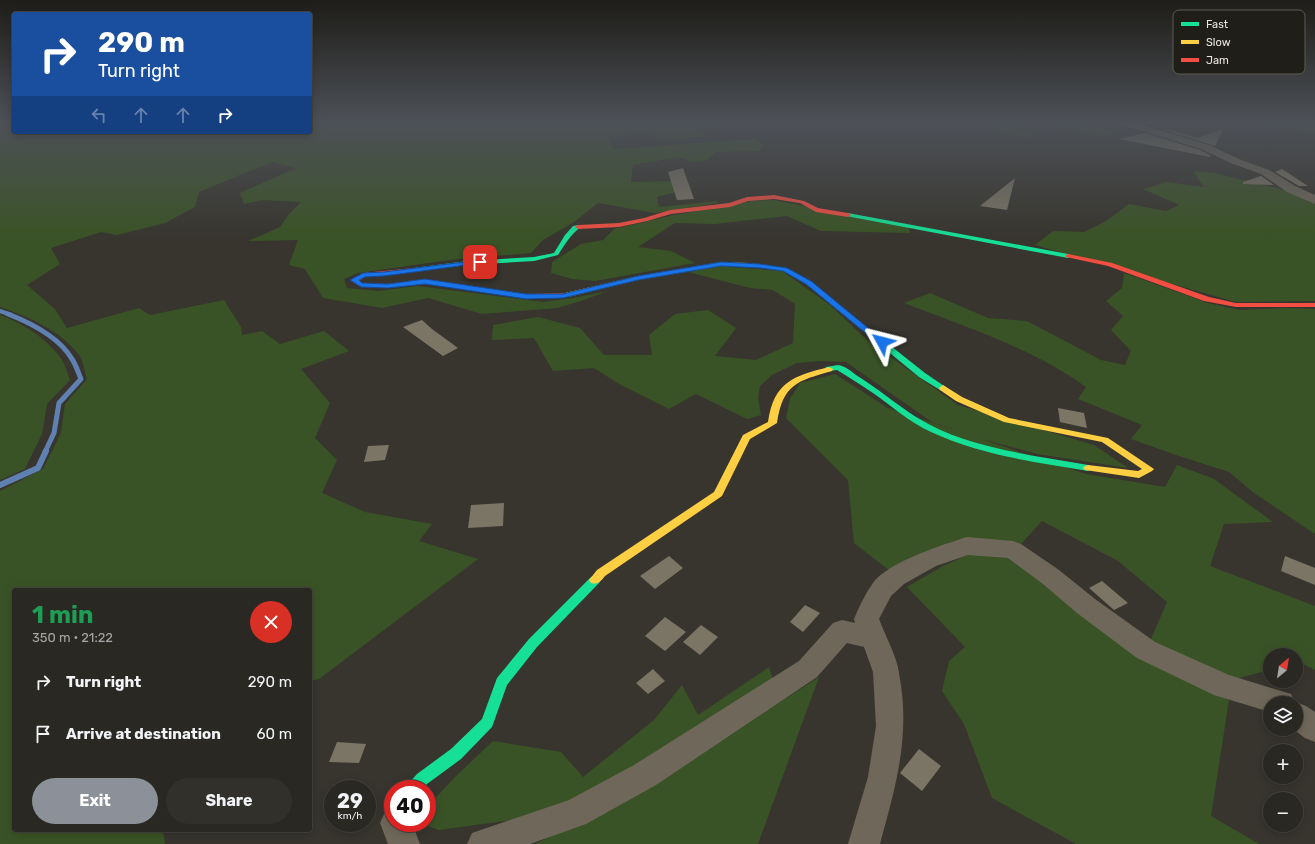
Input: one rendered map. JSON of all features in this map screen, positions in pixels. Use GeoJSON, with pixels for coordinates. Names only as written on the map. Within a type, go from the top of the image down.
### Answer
{"type":"FeatureCollection","features":[{"type":"Feature","properties":{"kind":"street"},"geometry":{"type":"LineString","coordinates":[[1233,160],[1265,172],[1291,189],[1315,200]]}},
{"type":"Feature","properties":{"kind":"street"},"geometry":{"type":"LineString","coordinates":[[421,780],[456,754],[487,722],[502,682],[532,643],[601,573],[718,494],[746,437],[772,424],[772,410],[780,393],[794,379],[838,367],[880,394],[904,413],[927,426],[968,443],[1036,459],[1139,475],[1149,469],[1105,440],[1007,420],[959,399],[922,375],[808,282],[785,269],[721,264],[638,278],[563,296],[526,296],[425,281],[388,286],[361,285],[354,280],[363,275],[384,274],[467,262],[534,259],[556,254],[567,236],[575,227],[619,225],[645,220],[670,212],[730,205],[747,199],[774,196],[802,202],[816,210],[907,225],[1110,264],[1207,299],[1236,305],[1315,305]]}},
{"type":"Feature","properties":{"kind":"street"},"geometry":{"type":"LineString","coordinates":[[864,844],[883,777],[890,726],[886,672],[866,619],[882,589],[896,577],[928,560],[966,546],[1013,550],[1051,577],[1086,606],[1146,650],[1224,686],[1263,698]]}},
{"type":"Feature","properties":{"kind":"street"},"geometry":{"type":"LineString","coordinates":[[483,844],[575,813],[645,775],[808,669],[842,631],[873,638]]}},
{"type":"Feature","properties":{"kind":"street"},"geometry":{"type":"LineString","coordinates":[[1303,721],[1315,730]]}},
{"type":"Feature","properties":{"kind":"street"},"geometry":{"type":"LineString","coordinates":[[399,832],[404,844]]}},
{"type":"Feature","properties":{"kind":"green space"},"geometry":{"type":"Polygon","coordinates":[[[0,160],[660,160],[633,165],[631,182],[687,181],[691,188],[657,197],[659,207],[718,201],[718,203],[655,213],[598,203],[574,222],[543,240],[531,253],[449,260],[358,273],[344,279],[347,288],[378,291],[418,286],[543,302],[608,291],[557,308],[482,314],[428,298],[382,308],[323,298],[305,269],[289,265],[298,240],[248,241],[280,227],[289,214],[301,202],[263,200],[244,204],[240,193],[296,168],[272,162],[199,192],[195,207],[165,223],[117,235],[101,232],[51,248],[60,264],[27,285],[55,309],[67,328],[139,308],[150,315],[224,300],[241,327],[242,335],[262,331],[280,344],[324,331],[349,351],[301,369],[330,403],[315,438],[337,460],[322,493],[365,512],[432,524],[419,541],[478,559],[319,679],[312,681],[312,588],[12,588],[12,832],[163,832],[165,844],[0,844],[0,491],[43,469],[61,433],[65,404],[87,379],[83,363],[79,355],[63,338],[33,320],[0,307],[0,160]]]}},
{"type":"Feature","properties":{"kind":"green space"},"geometry":{"type":"Polygon","coordinates":[[[687,160],[704,160],[691,162],[687,160]]]}},
{"type":"Feature","properties":{"kind":"green space"},"geometry":{"type":"Polygon","coordinates":[[[1193,171],[1214,173],[1288,191],[1315,203],[1315,301],[1236,302],[1035,245],[1053,231],[1084,232],[1106,221],[1129,204],[1166,211],[1179,205],[1143,189],[1167,182],[1204,187],[1193,171]]]}},
{"type":"Feature","properties":{"kind":"green space"},"geometry":{"type":"Polygon","coordinates":[[[774,200],[909,227],[910,233],[821,231],[787,216],[715,224],[675,223],[638,247],[671,251],[695,263],[595,281],[572,279],[551,273],[552,262],[581,244],[603,240],[614,229],[674,215],[751,201],[774,200]]]}},
{"type":"Feature","properties":{"kind":"green space"},"geometry":{"type":"Polygon","coordinates":[[[719,266],[782,271],[830,305],[869,342],[958,405],[1094,445],[1128,468],[1037,454],[974,437],[932,422],[846,362],[821,361],[797,363],[772,375],[760,386],[758,398],[761,415],[747,419],[696,394],[669,409],[619,384],[594,368],[553,371],[534,338],[492,340],[493,325],[538,317],[580,328],[604,355],[652,355],[649,335],[675,314],[708,310],[736,328],[715,356],[756,360],[793,343],[795,304],[773,290],[750,288],[688,272],[719,266]]]}},
{"type":"Feature","properties":{"kind":"green space"},"geometry":{"type":"Polygon","coordinates":[[[1124,273],[1208,303],[1240,310],[1286,308],[1315,309],[1315,534],[1254,493],[1229,472],[1131,439],[1142,425],[1078,399],[1086,387],[1044,361],[998,339],[904,303],[930,293],[988,318],[1027,321],[1101,360],[1125,365],[1131,351],[1111,330],[1123,316],[1106,301],[1122,288],[1124,273]]]}},
{"type":"Feature","properties":{"kind":"green space"},"geometry":{"type":"Polygon","coordinates":[[[0,315],[17,322],[41,337],[62,359],[70,380],[47,404],[42,434],[25,469],[0,480],[0,315]]]}},
{"type":"Feature","properties":{"kind":"green space"},"geometry":{"type":"Polygon","coordinates":[[[835,374],[888,408],[1086,474],[1165,487],[1177,465],[1214,479],[1273,522],[1224,524],[1210,566],[1315,606],[1315,670],[1303,664],[1303,648],[1263,648],[1263,672],[1231,680],[1150,641],[1167,602],[1118,561],[1042,521],[1021,544],[889,570],[854,543],[848,480],[786,418],[790,399],[800,383],[835,374]]]}},
{"type":"Feature","properties":{"kind":"green space"},"geometry":{"type":"Polygon","coordinates":[[[970,554],[1010,558],[1140,655],[1229,700],[1211,816],[1259,844],[1076,844],[992,798],[964,724],[942,691],[949,661],[965,647],[907,587],[943,566],[970,554]]]}},
{"type":"Feature","properties":{"kind":"green space"},"geometry":{"type":"Polygon","coordinates":[[[769,667],[774,683],[573,803],[512,820],[439,830],[436,829],[436,797],[493,741],[561,752],[583,777],[654,720],[682,685],[698,715],[769,667]]]}},
{"type":"Feature","properties":{"kind":"green space"},"geometry":{"type":"Polygon","coordinates":[[[819,677],[758,844],[535,844],[608,806],[644,785],[715,743],[819,677]]]}},
{"type":"Feature","properties":{"kind":"building"},"geometry":{"type":"Polygon","coordinates":[[[683,168],[694,199],[677,200],[668,172],[683,168]]]}},
{"type":"Feature","properties":{"kind":"building"},"geometry":{"type":"Polygon","coordinates":[[[1282,169],[1308,186],[1299,186],[1275,172],[1282,169]]]}},
{"type":"Feature","properties":{"kind":"building"},"geometry":{"type":"Polygon","coordinates":[[[1261,176],[1274,185],[1243,184],[1243,182],[1261,176]]]}},
{"type":"Feature","properties":{"kind":"building"},"geometry":{"type":"Polygon","coordinates":[[[1015,178],[1007,210],[980,206],[1015,178]]]}},
{"type":"Feature","properties":{"kind":"building"},"geometry":{"type":"Polygon","coordinates":[[[422,320],[458,348],[443,356],[403,327],[422,320]]]}},
{"type":"Feature","properties":{"kind":"building"},"geometry":{"type":"Polygon","coordinates":[[[1058,408],[1084,413],[1087,428],[1060,422],[1058,408]]]}},
{"type":"Feature","properties":{"kind":"building"},"geometry":{"type":"Polygon","coordinates":[[[389,445],[385,460],[364,462],[368,446],[389,445]]]}},
{"type":"Feature","properties":{"kind":"building"},"geometry":{"type":"Polygon","coordinates":[[[504,503],[503,526],[468,528],[471,505],[504,503]]]}},
{"type":"Feature","properties":{"kind":"building"},"geometry":{"type":"Polygon","coordinates":[[[669,556],[683,568],[655,589],[640,576],[669,556]]]}},
{"type":"Feature","properties":{"kind":"building"},"geometry":{"type":"Polygon","coordinates":[[[1285,556],[1315,568],[1315,585],[1281,571],[1285,556]]]}},
{"type":"Feature","properties":{"kind":"building"},"geometry":{"type":"Polygon","coordinates":[[[1102,581],[1128,603],[1114,610],[1089,588],[1102,581]]]}},
{"type":"Feature","properties":{"kind":"building"},"geometry":{"type":"Polygon","coordinates":[[[805,605],[820,613],[803,632],[790,622],[805,605]]]}},
{"type":"Feature","properties":{"kind":"building"},"geometry":{"type":"Polygon","coordinates":[[[665,617],[686,632],[665,651],[645,636],[665,617]]]}},
{"type":"Feature","properties":{"kind":"building"},"geometry":{"type":"Polygon","coordinates":[[[701,625],[718,637],[700,655],[683,642],[701,625]]]}},
{"type":"Feature","properties":{"kind":"building"},"geometry":{"type":"Polygon","coordinates":[[[653,669],[665,681],[648,694],[636,683],[653,669]]]}},
{"type":"Feature","properties":{"kind":"building"},"geometry":{"type":"Polygon","coordinates":[[[337,742],[366,744],[359,763],[329,762],[337,742]]]}},
{"type":"Feature","properties":{"kind":"building"},"geometry":{"type":"Polygon","coordinates":[[[919,749],[941,766],[922,791],[900,773],[919,749]]]}},
{"type":"Feature","properties":{"kind":"waterway"},"geometry":{"type":"LineString","coordinates":[[0,311],[11,315]]}},
{"type":"Feature","properties":{"kind":"waterway"},"geometry":{"type":"LineString","coordinates":[[8,314],[35,326],[60,344],[73,361],[81,379],[59,403],[54,433],[45,452]]}},
{"type":"Feature","properties":{"kind":"waterway"},"geometry":{"type":"LineString","coordinates":[[0,485],[38,468],[46,451]]}},
{"type":"Feature","properties":{"kind":"traffic: fast"},"geometry":{"type":"LineString","coordinates":[[848,215],[1068,256]]}},
{"type":"Feature","properties":{"kind":"traffic: fast"},"geometry":{"type":"LineString","coordinates":[[414,270],[467,263],[534,259],[556,254],[567,236],[575,227],[578,227]]}},
{"type":"Feature","properties":{"kind":"traffic: fast"},"geometry":{"type":"LineString","coordinates":[[749,265],[785,269],[808,283],[922,375],[943,388]]}},
{"type":"Feature","properties":{"kind":"traffic: fast"},"geometry":{"type":"LineString","coordinates":[[829,369],[838,367],[876,391],[913,419],[934,430],[959,440],[1009,454],[1088,468]]}},
{"type":"Feature","properties":{"kind":"traffic: fast"},"geometry":{"type":"LineString","coordinates":[[421,780],[456,754],[487,723],[502,682],[533,643],[595,580]]}},
{"type":"Feature","properties":{"kind":"traffic: slow"},"geometry":{"type":"LineString","coordinates":[[568,295],[638,278],[721,264],[749,265]]}},
{"type":"Feature","properties":{"kind":"traffic: slow"},"geometry":{"type":"LineString","coordinates":[[595,580],[601,573],[718,494],[746,437],[772,423],[774,410],[783,391],[797,380],[829,369]]}},
{"type":"Feature","properties":{"kind":"traffic: slow"},"geometry":{"type":"LineString","coordinates":[[943,388],[959,399],[1007,420],[1105,440],[1149,469],[1139,475],[1088,468]]}},
{"type":"Feature","properties":{"kind":"traffic: jam"},"geometry":{"type":"LineString","coordinates":[[578,227],[619,225],[645,220],[670,212],[730,205],[747,199],[774,197],[802,202],[816,210],[848,215]]}},
{"type":"Feature","properties":{"kind":"traffic: jam"},"geometry":{"type":"LineString","coordinates":[[1068,256],[1110,264],[1207,299],[1236,305],[1315,305]]}},
{"type":"Feature","properties":{"kind":"traffic: jam"},"geometry":{"type":"LineString","coordinates":[[414,270],[363,275],[354,281],[361,285],[387,286],[425,281],[526,296],[568,295]]}},
{"type":"Feature","properties":{"kind":"route"},"geometry":{"type":"LineString","coordinates":[[480,262],[467,262],[384,274],[363,275],[354,280],[361,285],[388,286],[425,281],[526,296],[563,296],[598,289],[638,278],[721,264],[760,266],[785,269],[808,282],[837,304],[871,335],[882,342]]}}]}
